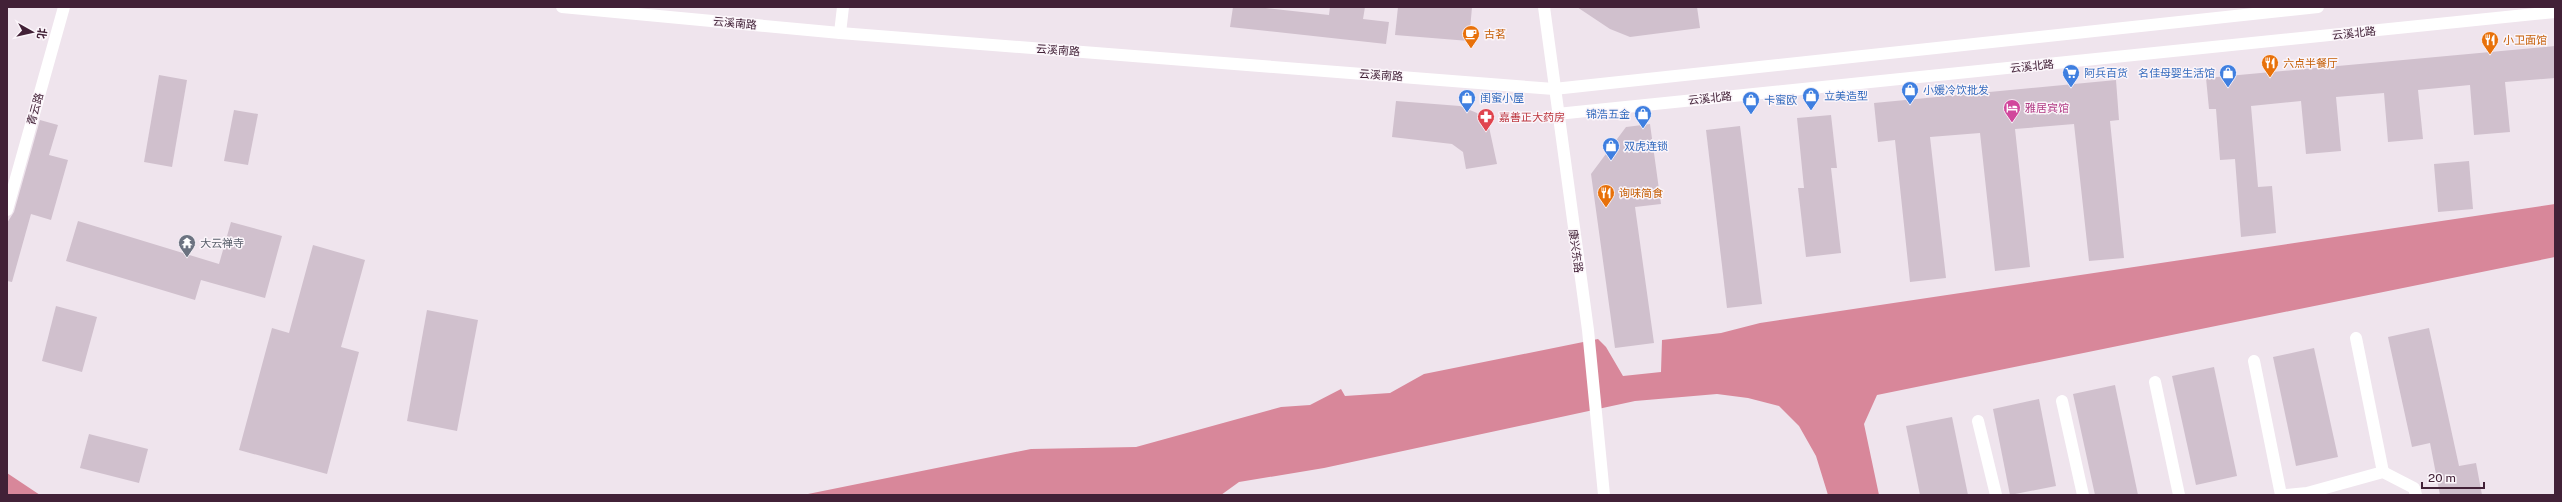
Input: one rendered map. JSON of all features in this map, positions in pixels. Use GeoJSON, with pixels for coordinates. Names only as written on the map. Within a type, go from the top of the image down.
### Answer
{"type":"FeatureCollection","features":[{"type":"Feature","properties":{"kind":"street","name":"青云路"},"geometry":{"type":"LineString","coordinates":[[7,210],[64,7]]}},
{"type":"Feature","properties":{"kind":"street","name":"云溪南路"},"geometry":{"type":"LineString","coordinates":[[562,7],[840,33],[1554,89]]}},
{"type":"Feature","properties":{"kind":"street"},"geometry":{"type":"LineString","coordinates":[[840,33],[843,7]]}},
{"type":"Feature","properties":{"kind":"street","name":"康兴东路"},"geometry":{"type":"LineString","coordinates":[[1544,7],[1557,114],[1588,330],[1599,458],[1604,495]]}},
{"type":"Feature","properties":{"kind":"street"},"geometry":{"type":"LineString","coordinates":[[1554,89],[2318,7]]}},
{"type":"Feature","properties":{"kind":"street","name":"云溪北路"},"geometry":{"type":"LineString","coordinates":[[1557,114],[2555,12]]}},
{"type":"Feature","properties":{"kind":"street"},"geometry":{"type":"LineString","coordinates":[[2356,338],[2383,472]]}},
{"type":"Feature","properties":{"kind":"street"},"geometry":{"type":"LineString","coordinates":[[2254,361],[2281,495]]}},
{"type":"Feature","properties":{"kind":"street"},"geometry":{"type":"LineString","coordinates":[[2156,382],[2179,495]]}},
{"type":"Feature","properties":{"kind":"street"},"geometry":{"type":"LineString","coordinates":[[2062,401],[2083,495]]}},
{"type":"Feature","properties":{"kind":"street"},"geometry":{"type":"LineString","coordinates":[[1978,421],[1996,495]]}},
{"type":"Feature","properties":{"kind":"street"},"geometry":{"type":"LineString","coordinates":[[2286,495],[2308,494],[2383,472],[2414,488],[2416,495]]}},
{"type":"Feature","properties":{"kind":"shaded area"},"geometry":{"type":"Polygon","coordinates":[[[2555,204],[2555,257],[1877,395],[1864,424],[1879,495],[1828,495],[1816,456],[1799,426],[1779,406],[1748,398],[1717,394],[1635,401],[1324,468],[1239,482],[1221,495],[803,495],[1031,449],[1136,447],[1281,407],[1310,405],[1341,389],[1345,396],[1390,393],[1424,374],[1598,339],[1606,347],[1623,376],[1661,372],[1662,340],[1721,333],[1760,323],[2555,204]]]}},
{"type":"Feature","properties":{"kind":"shaded area"},"geometry":{"type":"Polygon","coordinates":[[[7,473],[40,495],[7,495],[7,473]]]}},
{"type":"Feature","properties":{"kind":"building"},"geometry":{"type":"Polygon","coordinates":[[[1233,7],[1257,7],[1329,15],[1330,7],[1365,7],[1363,19],[1389,22],[1386,44],[1230,27],[1233,7]]]}},
{"type":"Feature","properties":{"kind":"building"},"geometry":{"type":"Polygon","coordinates":[[[1398,7],[1472,7],[1469,41],[1395,35],[1398,7]]]}},
{"type":"Feature","properties":{"kind":"building"},"geometry":{"type":"Polygon","coordinates":[[[1577,7],[1697,7],[1700,28],[1630,37],[1610,29],[1577,7]]]}},
{"type":"Feature","properties":{"kind":"building"},"geometry":{"type":"Polygon","coordinates":[[[2555,46],[2555,78],[2505,82],[2510,132],[2474,135],[2470,85],[2418,90],[2423,139],[2388,142],[2384,93],[2336,97],[2341,151],[2306,154],[2301,101],[2251,106],[2258,187],[2272,186],[2276,233],[2241,237],[2235,159],[2220,160],[2216,109],[2209,109],[2206,78],[2555,46]]]}},
{"type":"Feature","properties":{"kind":"building"},"geometry":{"type":"Polygon","coordinates":[[[159,75],[187,80],[172,167],[144,162],[159,75]]]}},
{"type":"Feature","properties":{"kind":"building"},"geometry":{"type":"Polygon","coordinates":[[[2116,80],[2119,120],[2110,121],[2124,258],[2089,261],[2074,124],[2015,129],[2030,267],[1995,271],[1980,133],[1930,137],[1946,278],[1910,282],[1895,140],[1878,142],[1874,103],[2116,80]]]}},
{"type":"Feature","properties":{"kind":"building"},"geometry":{"type":"Polygon","coordinates":[[[1396,101],[1460,106],[1477,113],[1489,127],[1497,164],[1466,169],[1463,152],[1452,144],[1392,137],[1396,101]]]}},
{"type":"Feature","properties":{"kind":"building"},"geometry":{"type":"Polygon","coordinates":[[[234,110],[258,114],[248,165],[224,161],[234,110]]]}},
{"type":"Feature","properties":{"kind":"building"},"geometry":{"type":"Polygon","coordinates":[[[1831,115],[1837,168],[1831,168],[1841,253],[1806,257],[1798,188],[1804,188],[1797,118],[1831,115]]]}},
{"type":"Feature","properties":{"kind":"building"},"geometry":{"type":"Polygon","coordinates":[[[40,120],[58,125],[49,155],[68,160],[51,220],[31,214],[12,282],[7,281],[7,223],[14,212],[40,120]]]}},
{"type":"Feature","properties":{"kind":"building"},"geometry":{"type":"Polygon","coordinates":[[[1650,124],[1661,204],[1635,207],[1654,343],[1615,348],[1591,174],[1626,127],[1650,124]]]}},
{"type":"Feature","properties":{"kind":"building"},"geometry":{"type":"Polygon","coordinates":[[[1740,126],[1762,304],[1727,308],[1706,130],[1740,126]]]}},
{"type":"Feature","properties":{"kind":"building"},"geometry":{"type":"Polygon","coordinates":[[[2469,161],[2473,209],[2438,212],[2434,164],[2469,161]]]}},
{"type":"Feature","properties":{"kind":"building"},"geometry":{"type":"Polygon","coordinates":[[[78,221],[219,264],[231,222],[282,236],[265,298],[201,280],[195,300],[66,261],[78,221]]]}},
{"type":"Feature","properties":{"kind":"building"},"geometry":{"type":"Polygon","coordinates":[[[313,245],[365,260],[341,347],[359,352],[327,474],[239,450],[272,328],[289,333],[313,245]]]}},
{"type":"Feature","properties":{"kind":"building"},"geometry":{"type":"Polygon","coordinates":[[[56,306],[97,317],[82,372],[42,361],[56,306]]]}},
{"type":"Feature","properties":{"kind":"building"},"geometry":{"type":"Polygon","coordinates":[[[427,310],[478,320],[457,431],[407,421],[427,310]]]}},
{"type":"Feature","properties":{"kind":"building"},"geometry":{"type":"Polygon","coordinates":[[[2429,328],[2459,466],[2476,463],[2482,495],[2440,495],[2430,443],[2412,447],[2388,337],[2429,328]]]}},
{"type":"Feature","properties":{"kind":"building"},"geometry":{"type":"Polygon","coordinates":[[[2314,348],[2338,457],[2296,466],[2273,357],[2314,348]]]}},
{"type":"Feature","properties":{"kind":"building"},"geometry":{"type":"Polygon","coordinates":[[[2214,367],[2237,476],[2196,485],[2172,376],[2214,367]]]}},
{"type":"Feature","properties":{"kind":"building"},"geometry":{"type":"Polygon","coordinates":[[[2115,385],[2138,495],[2095,495],[2073,394],[2115,385]]]}},
{"type":"Feature","properties":{"kind":"building"},"geometry":{"type":"Polygon","coordinates":[[[2039,399],[2056,486],[2010,495],[1993,409],[2039,399]]]}},
{"type":"Feature","properties":{"kind":"building"},"geometry":{"type":"Polygon","coordinates":[[[1952,417],[1968,495],[1920,495],[1906,426],[1952,417]]]}},
{"type":"Feature","properties":{"kind":"building"},"geometry":{"type":"Polygon","coordinates":[[[89,434],[148,449],[139,483],[80,468],[89,434]]]}},
{"type":"Feature","properties":{"kind":"place","name":"古茗"},"geometry":{"type":"Point","coordinates":[1471,49]}},
{"type":"Feature","properties":{"kind":"place","name":"小卫面馆"},"geometry":{"type":"Point","coordinates":[2490,55]}},
{"type":"Feature","properties":{"kind":"place","name":"六点半餐厅"},"geometry":{"type":"Point","coordinates":[2270,78]}},
{"type":"Feature","properties":{"kind":"place","name":"阿兵百货"},"geometry":{"type":"Point","coordinates":[2071,88]}},
{"type":"Feature","properties":{"kind":"place","name":"名佳母婴生活馆"},"geometry":{"type":"Point","coordinates":[2228,88]}},
{"type":"Feature","properties":{"kind":"place","name":"小媛冷饮批发"},"geometry":{"type":"Point","coordinates":[1910,105]}},
{"type":"Feature","properties":{"kind":"place","name":"立美造型"},"geometry":{"type":"Point","coordinates":[1811,111]}},
{"type":"Feature","properties":{"kind":"place","name":"闺蜜小屋"},"geometry":{"type":"Point","coordinates":[1467,113]}},
{"type":"Feature","properties":{"kind":"place","name":"卡蜜欧"},"geometry":{"type":"Point","coordinates":[1751,115]}},
{"type":"Feature","properties":{"kind":"place","name":"雅居宾馆"},"geometry":{"type":"Point","coordinates":[2012,123]}},
{"type":"Feature","properties":{"kind":"place","name":"锦浩五金"},"geometry":{"type":"Point","coordinates":[1643,129]}},
{"type":"Feature","properties":{"kind":"place","name":"嘉善正大药房"},"geometry":{"type":"Point","coordinates":[1486,132]}},
{"type":"Feature","properties":{"kind":"place","name":"双虎连锁"},"geometry":{"type":"Point","coordinates":[1611,161]}},
{"type":"Feature","properties":{"kind":"place","name":"询味简食"},"geometry":{"type":"Point","coordinates":[1606,208]}},
{"type":"Feature","properties":{"kind":"place","name":"大云禅寺"},"geometry":{"type":"Point","coordinates":[187,258]}}]}
